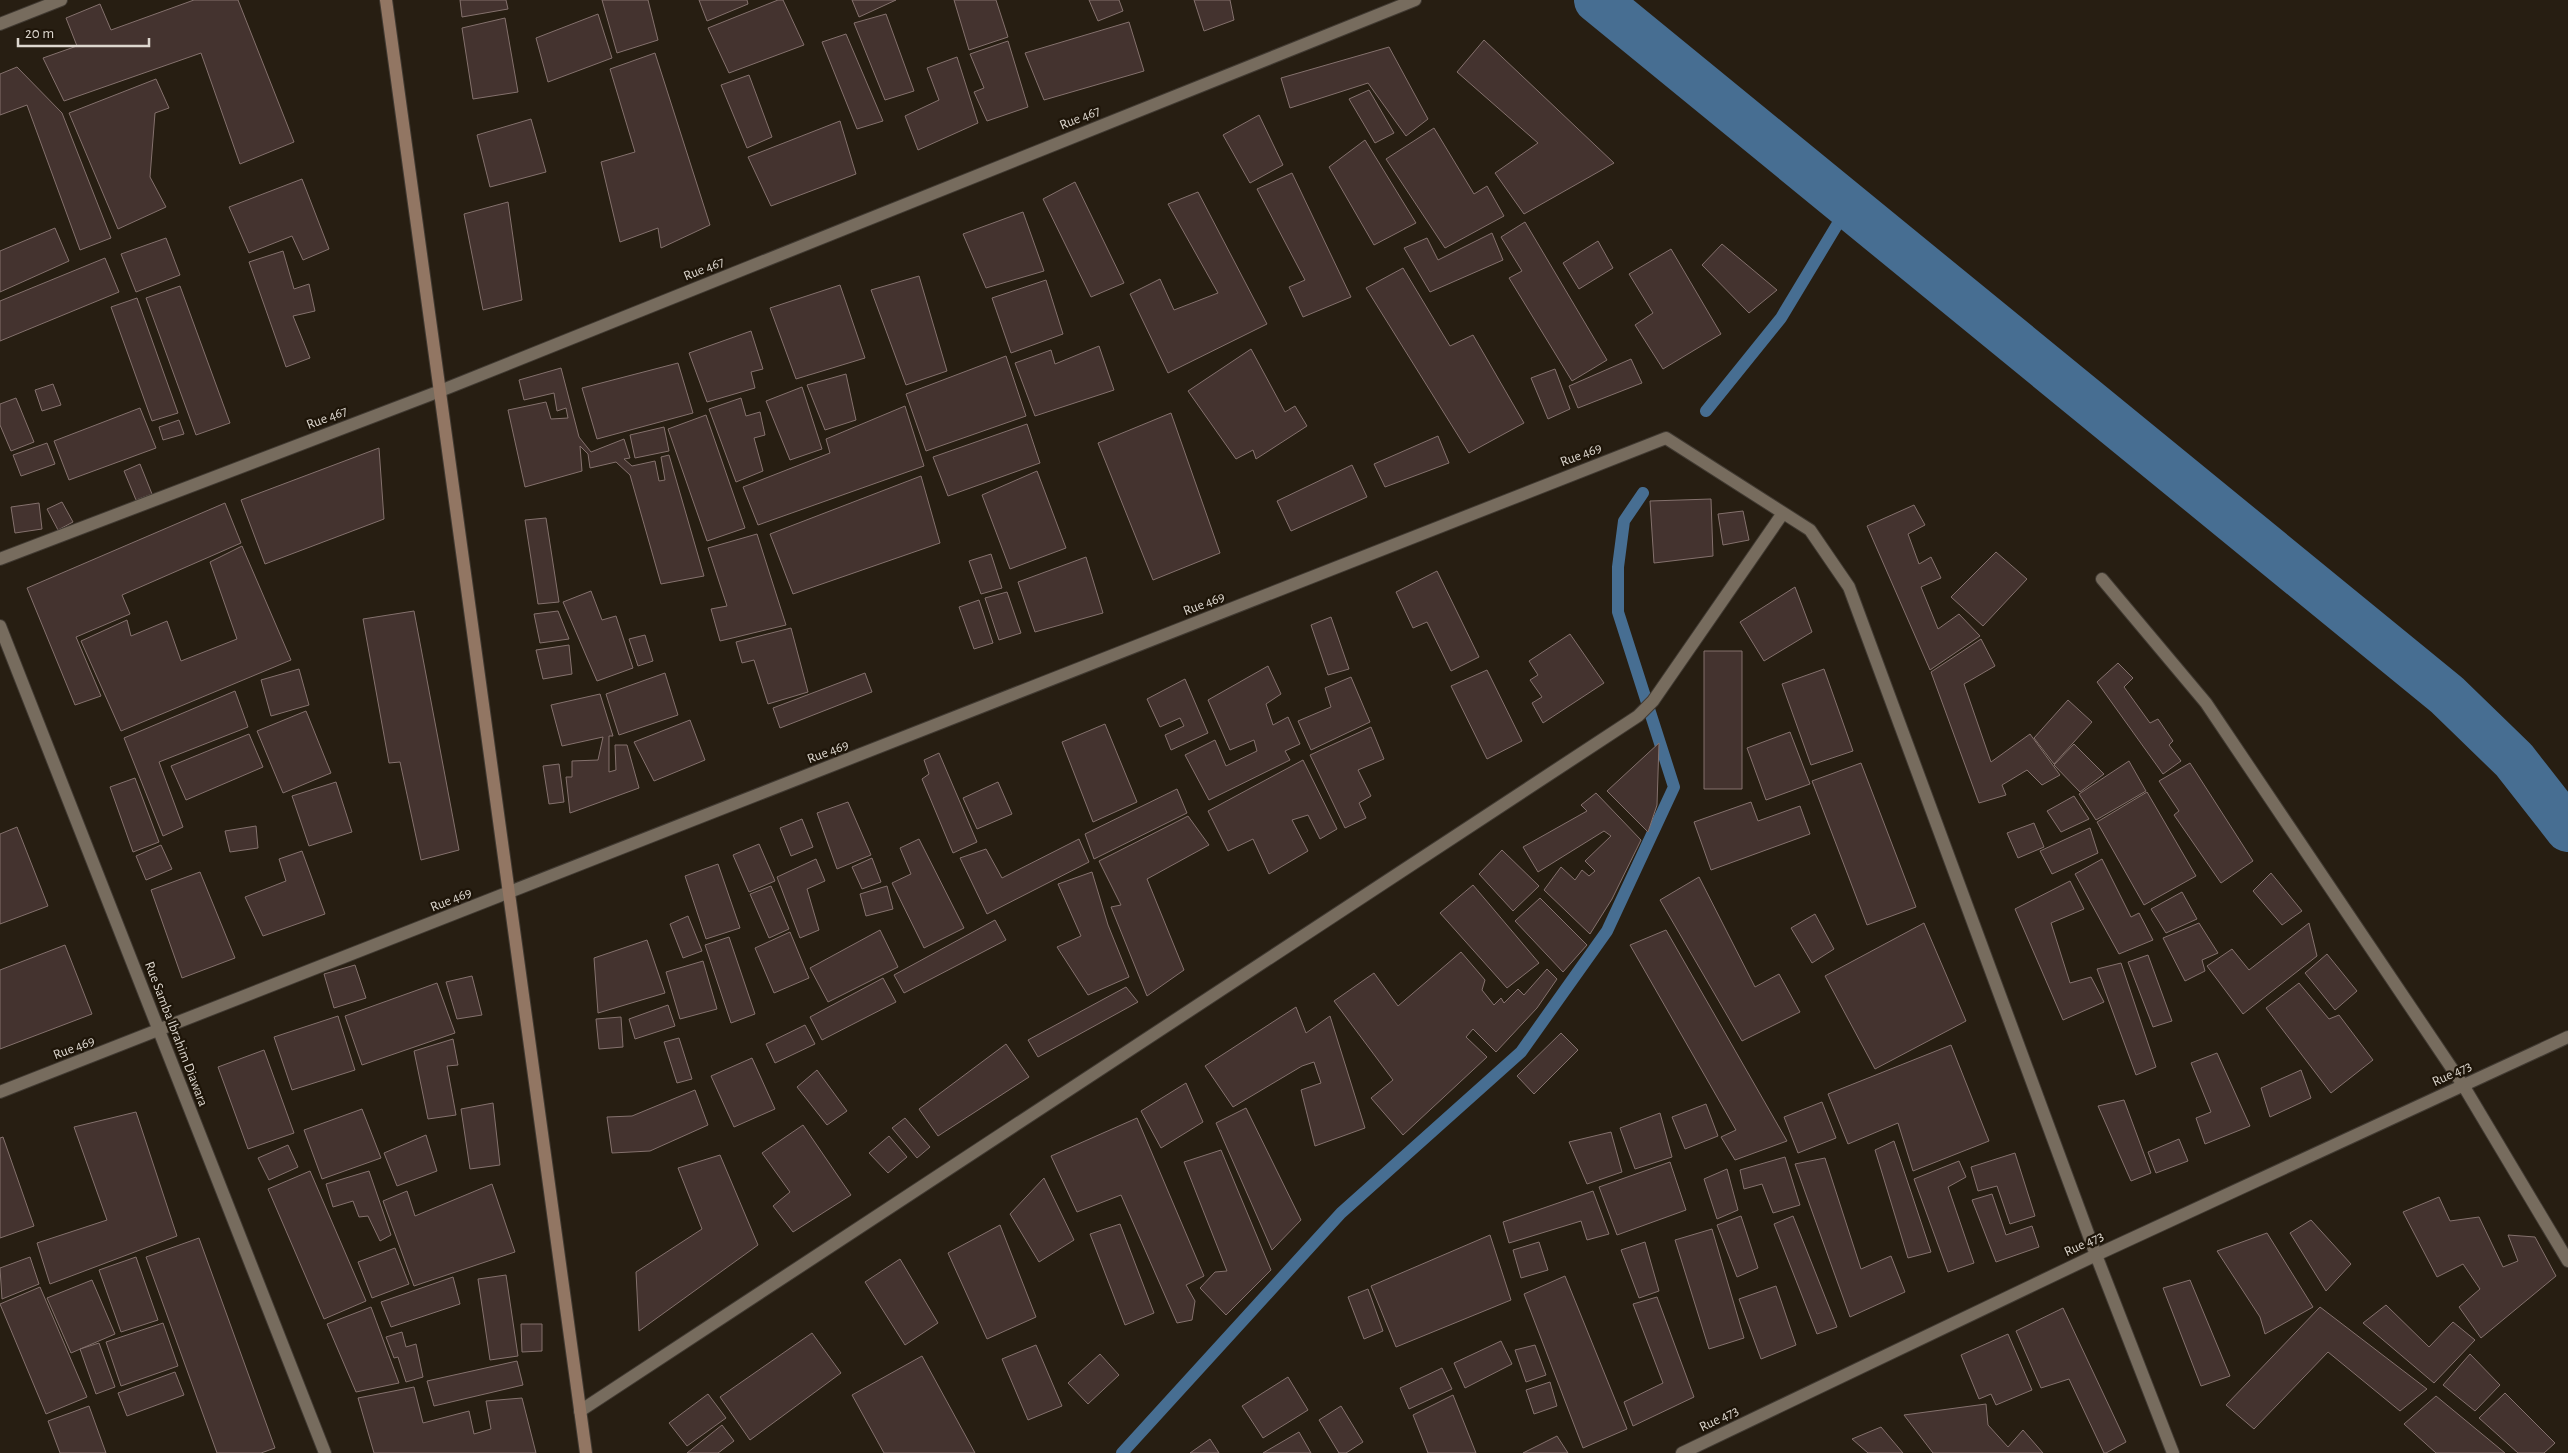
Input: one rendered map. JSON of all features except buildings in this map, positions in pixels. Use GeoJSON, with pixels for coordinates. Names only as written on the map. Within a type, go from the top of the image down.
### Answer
{"type":"FeatureCollection","features":[{"type":"Feature","properties":{"kind":"street"},"geometry":{"type":"LineString","coordinates":[[0,24],[61,0]]}},
{"type":"Feature","properties":{"kind":"street"},"geometry":{"type":"LineString","coordinates":[[386,0],[586,1453]]}},
{"type":"Feature","properties":{"kind":"street","name":"Rue 467"},"geometry":{"type":"LineString","coordinates":[[0,559],[440,391],[1415,0]]}},
{"type":"Feature","properties":{"kind":"street","name":"Rue 469"},"geometry":{"type":"LineString","coordinates":[[0,1092],[159,1032],[1666,438],[1783,513]]}},
{"type":"Feature","properties":{"kind":"street"},"geometry":{"type":"LineString","coordinates":[[580,1411],[1638,716],[1653,701],[1783,513],[1810,530],[1849,587],[2096,1255],[2173,1453]]}},
{"type":"Feature","properties":{"kind":"street"},"geometry":{"type":"LineString","coordinates":[[2102,579],[2206,703],[2463,1085],[2568,1261]]}},
{"type":"Feature","properties":{"kind":"street","name":"Rue Samba Ibrahim Diawara"},"geometry":{"type":"LineString","coordinates":[[0,626],[324,1453]]}},
{"type":"Feature","properties":{"kind":"street","name":"Rue 473"},"geometry":{"type":"LineString","coordinates":[[1682,1453],[2096,1255],[2568,1037]]}},
{"type":"Feature","properties":{"kind":"waterway"},"geometry":{"type":"LineString","coordinates":[[1597,0],[2447,695],[2514,760],[2568,829]]}},
{"type":"Feature","properties":{"kind":"waterway"},"geometry":{"type":"LineString","coordinates":[[1706,411],[1781,318],[1849,205]]}},
{"type":"Feature","properties":{"kind":"waterway"},"geometry":{"type":"LineString","coordinates":[[1122,1453],[1341,1213],[1521,1052],[1607,931],[1674,787],[1618,612],[1618,567],[1624,521],[1643,493]]}}]}
